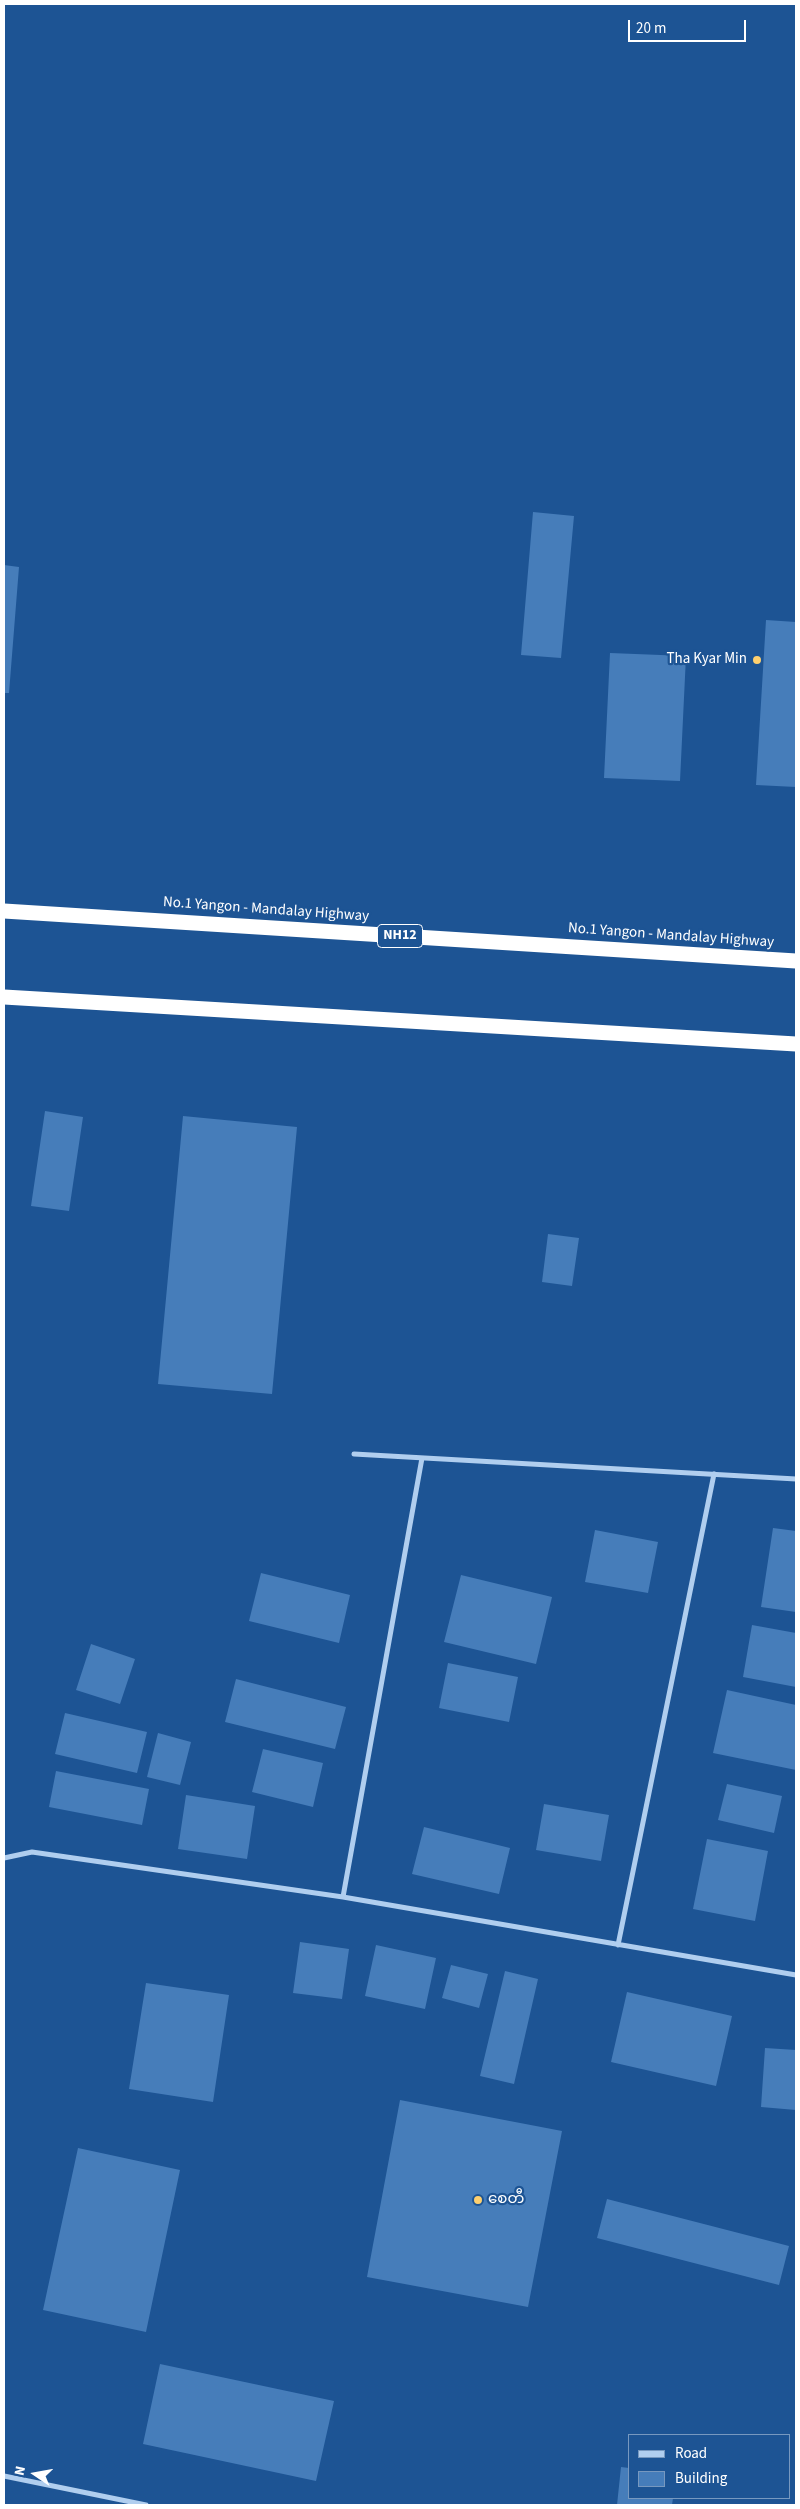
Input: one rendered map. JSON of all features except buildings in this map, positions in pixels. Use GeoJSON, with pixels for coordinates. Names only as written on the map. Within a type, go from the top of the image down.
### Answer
{"type":"FeatureCollection","features":[{"type":"Feature","properties":{"kind":"highway","name":"No.1 Yangon - Mandalay Highway"},"geometry":{"type":"LineString","coordinates":[[4,911],[796,961]]}},
{"type":"Feature","properties":{"kind":"highway"},"geometry":{"type":"LineString","coordinates":[[4,997],[796,1044]]}},
{"type":"Feature","properties":{"kind":"street"},"geometry":{"type":"LineString","coordinates":[[354,1454],[796,1479]]}},
{"type":"Feature","properties":{"kind":"street"},"geometry":{"type":"LineString","coordinates":[[342,1897],[422,1458]]}},
{"type":"Feature","properties":{"kind":"street"},"geometry":{"type":"LineString","coordinates":[[618,1945],[714,1474]]}},
{"type":"Feature","properties":{"kind":"street"},"geometry":{"type":"LineString","coordinates":[[4,1858],[32,1852],[342,1897],[796,1975]]}},
{"type":"Feature","properties":{"kind":"street"},"geometry":{"type":"LineString","coordinates":[[4,2476],[146,2505]]}},
{"type":"Feature","properties":{"kind":"place","name":"Tha Kyar Min"},"geometry":{"type":"Point","coordinates":[757,660]}},
{"type":"Feature","properties":{"kind":"place","name":"စေတီ"},"geometry":{"type":"Point","coordinates":[478,2200]}}]}
